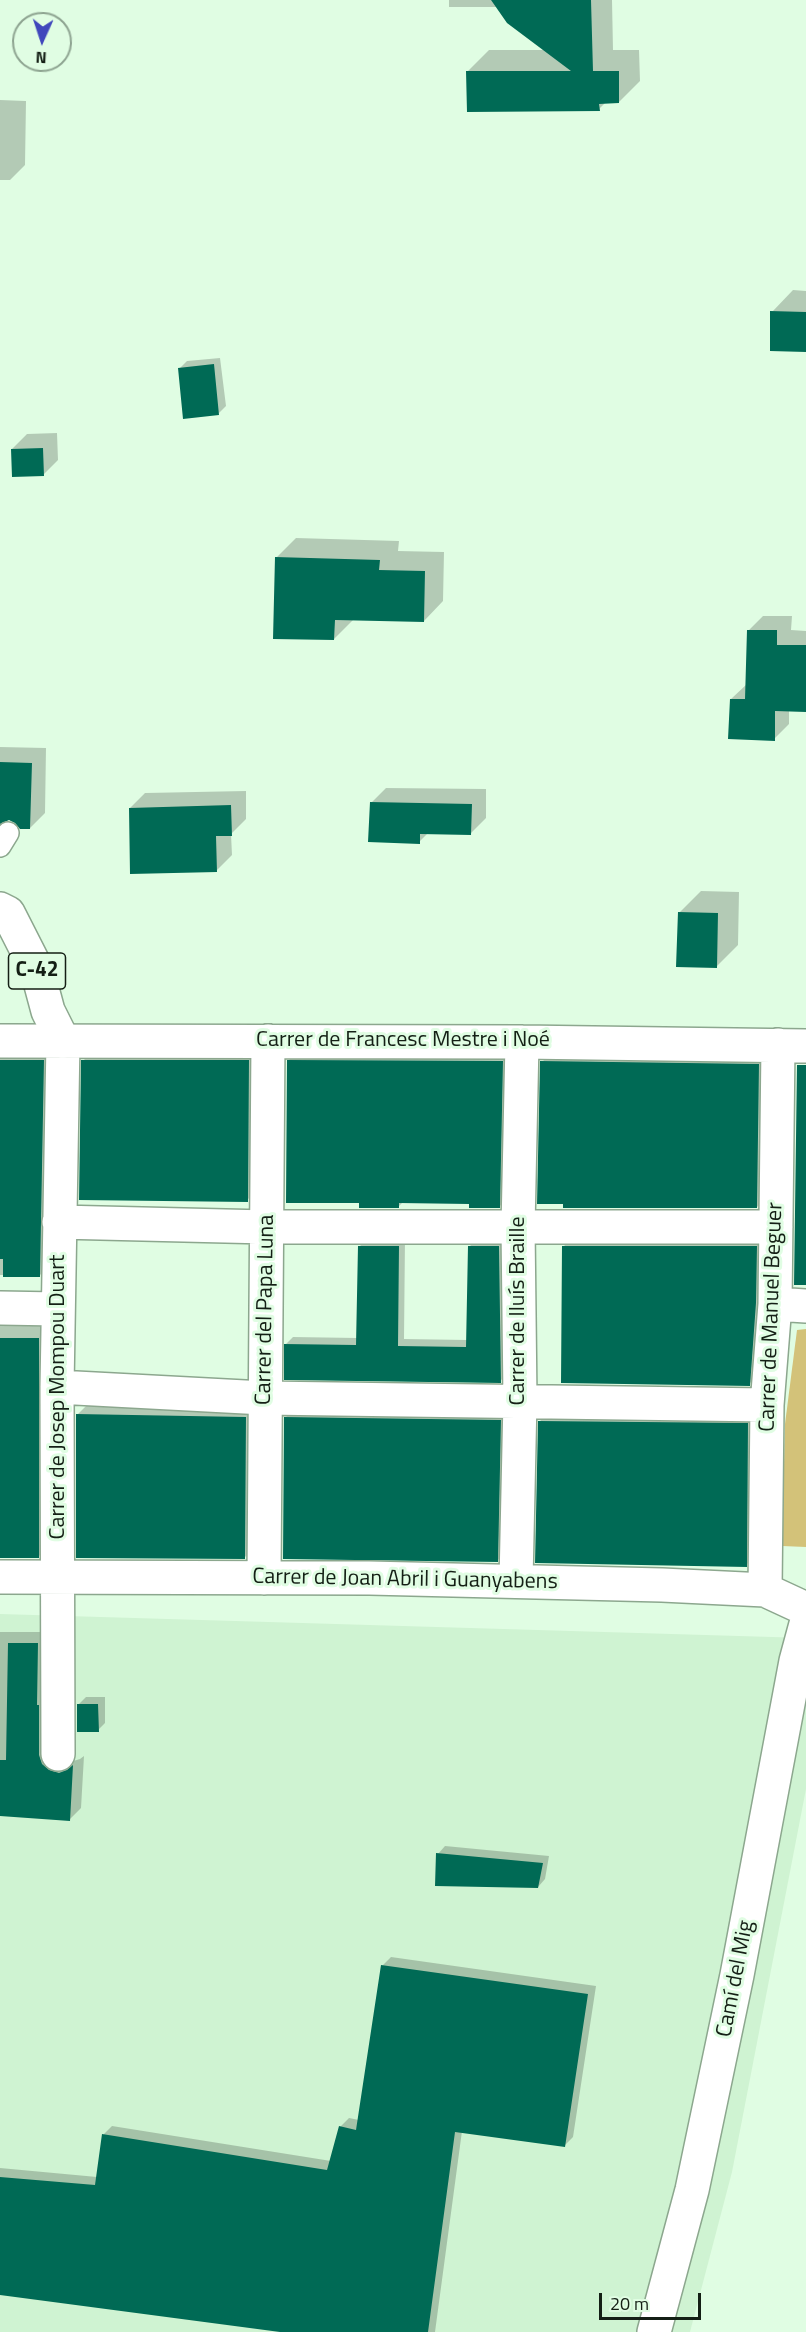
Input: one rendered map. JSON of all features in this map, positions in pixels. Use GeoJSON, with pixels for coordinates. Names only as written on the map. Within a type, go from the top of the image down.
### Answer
{"type":"FeatureCollection","features":[{"type":"Feature","properties":{"kind":"street","name":"C-42"},"geometry":{"type":"LineString","coordinates":[[0,909],[8,913],[37,970],[48,1011],[63,1041]]}},
{"type":"Feature","properties":{"kind":"street","name":"Carrer de Francesc Mestre i Noé"},"geometry":{"type":"LineString","coordinates":[[0,1041],[792,1045]]}},
{"type":"Feature","properties":{"kind":"street","name":"Carrer de Josep Mompou Duart"},"geometry":{"type":"LineString","coordinates":[[58,1754],[57,1387],[63,1041]]}},
{"type":"Feature","properties":{"kind":"street","name":"Carrer del Papa Luna"},"geometry":{"type":"LineString","coordinates":[[264,1578],[268,1041]]}},
{"type":"Feature","properties":{"kind":"street","name":"Carrer de lluís Braille"},"geometry":{"type":"LineString","coordinates":[[516,1581],[520,1400],[518,1227],[522,1042]]}},
{"type":"Feature","properties":{"kind":"street","name":"Carrer de Manuel Beguer"},"geometry":{"type":"LineString","coordinates":[[765,1590],[767,1405],[791,1305],[776,1227],[792,1045]]}},
{"type":"Feature","properties":{"kind":"street"},"geometry":{"type":"LineString","coordinates":[[59,1222],[267,1227],[776,1227]]}},
{"type":"Feature","properties":{"kind":"street"},"geometry":{"type":"LineString","coordinates":[[0,1308],[58,1309]]}},
{"type":"Feature","properties":{"kind":"street"},"geometry":{"type":"LineString","coordinates":[[57,1387],[264,1398],[767,1405]]}},
{"type":"Feature","properties":{"kind":"street","name":"Carrer de Joan Abril i Guanyabens"},"geometry":{"type":"LineString","coordinates":[[0,1577],[369,1578],[765,1590],[806,1609]]}},
{"type":"Feature","properties":{"kind":"street","name":"Camí del Mig"},"geometry":{"type":"LineString","coordinates":[[654,2332],[692,2190],[737,1975],[796,1661],[806,1624]]}},
{"type":"Feature","properties":{"kind":"shaded area"},"geometry":{"type":"Polygon","coordinates":[[[806,1329],[806,1547],[782,1546],[785,1424],[797,1330],[806,1329]]]}},
{"type":"Feature","properties":{"kind":"shaded area"},"geometry":{"type":"Polygon","coordinates":[[[0,1614],[806,1638],[806,1789],[732,2172],[690,2332],[0,2332],[0,1614]]]}},
{"type":"Feature","properties":{"kind":"building"},"geometry":{"type":"Polygon","coordinates":[[[491,0],[591,0],[593,71],[619,71],[619,103],[599,104],[600,111],[467,112],[466,71],[571,71],[507,23],[491,0]]]}},
{"type":"Feature","properties":{"kind":"building"},"geometry":{"type":"Polygon","coordinates":[[[770,311],[806,312],[806,352],[770,351],[770,311]]]}},
{"type":"Feature","properties":{"kind":"building"},"geometry":{"type":"Polygon","coordinates":[[[214,364],[219,415],[183,419],[178,368],[214,364]]]}},
{"type":"Feature","properties":{"kind":"building"},"geometry":{"type":"Polygon","coordinates":[[[43,448],[44,476],[12,477],[11,449],[43,448]]]}},
{"type":"Feature","properties":{"kind":"building"},"geometry":{"type":"Polygon","coordinates":[[[275,557],[380,560],[379,570],[425,571],[424,622],[335,620],[334,640],[273,639],[275,557]]]}},
{"type":"Feature","properties":{"kind":"building"},"geometry":{"type":"Polygon","coordinates":[[[747,630],[777,630],[777,645],[806,645],[806,712],[775,711],[775,741],[728,739],[730,699],[745,699],[747,630]]]}},
{"type":"Feature","properties":{"kind":"building"},"geometry":{"type":"Polygon","coordinates":[[[0,762],[32,763],[30,829],[20,829],[9,820],[0,824],[0,762]]]}},
{"type":"Feature","properties":{"kind":"building"},"geometry":{"type":"Polygon","coordinates":[[[370,802],[472,804],[471,835],[420,834],[420,844],[368,842],[370,802]]]}},
{"type":"Feature","properties":{"kind":"building"},"geometry":{"type":"Polygon","coordinates":[[[231,805],[232,836],[216,836],[217,872],[130,874],[129,808],[231,805]]]}},
{"type":"Feature","properties":{"kind":"building"},"geometry":{"type":"Polygon","coordinates":[[[678,912],[718,913],[717,968],[676,967],[678,912]]]}},
{"type":"Feature","properties":{"kind":"building"},"geometry":{"type":"Polygon","coordinates":[[[0,1060],[44,1060],[40,1277],[3,1277],[3,1259],[0,1259],[0,1060]]]}},
{"type":"Feature","properties":{"kind":"building"},"geometry":{"type":"Polygon","coordinates":[[[81,1060],[249,1060],[248,1202],[79,1200],[81,1060]]]}},
{"type":"Feature","properties":{"kind":"building"},"geometry":{"type":"Polygon","coordinates":[[[287,1060],[503,1061],[500,1208],[469,1208],[469,1204],[399,1203],[399,1208],[359,1208],[359,1203],[286,1203],[287,1060]]]}},
{"type":"Feature","properties":{"kind":"building"},"geometry":{"type":"Polygon","coordinates":[[[540,1061],[759,1064],[757,1208],[563,1208],[563,1204],[537,1204],[540,1061]]]}},
{"type":"Feature","properties":{"kind":"building"},"geometry":{"type":"Polygon","coordinates":[[[797,1065],[806,1065],[806,1285],[794,1285],[797,1065]]]}},
{"type":"Feature","properties":{"kind":"building"},"geometry":{"type":"Polygon","coordinates":[[[358,1246],[399,1246],[398,1346],[466,1347],[468,1246],[499,1246],[501,1383],[284,1380],[284,1344],[356,1345],[358,1246]]]}},
{"type":"Feature","properties":{"kind":"building"},"geometry":{"type":"Polygon","coordinates":[[[562,1246],[757,1246],[756,1303],[750,1386],[561,1383],[562,1246]]]}},
{"type":"Feature","properties":{"kind":"building"},"geometry":{"type":"Polygon","coordinates":[[[0,1338],[39,1338],[39,1558],[0,1558],[0,1338]]]}},
{"type":"Feature","properties":{"kind":"building"},"geometry":{"type":"Polygon","coordinates":[[[76,1414],[246,1417],[245,1559],[76,1558],[76,1414]]]}},
{"type":"Feature","properties":{"kind":"building"},"geometry":{"type":"Polygon","coordinates":[[[284,1417],[501,1420],[498,1562],[283,1559],[284,1417]]]}},
{"type":"Feature","properties":{"kind":"building"},"geometry":{"type":"Polygon","coordinates":[[[538,1421],[748,1423],[747,1567],[535,1563],[538,1421]]]}},
{"type":"Feature","properties":{"kind":"building"},"geometry":{"type":"Polygon","coordinates":[[[8,1643],[38,1643],[39,1755],[42,1764],[49,1770],[59,1773],[73,1765],[70,1821],[0,1816],[0,1760],[6,1760],[8,1643]]]}},
{"type":"Feature","properties":{"kind":"building"},"geometry":{"type":"Polygon","coordinates":[[[77,1704],[98,1704],[99,1732],[77,1732],[77,1704]]]}},
{"type":"Feature","properties":{"kind":"building"},"geometry":{"type":"Polygon","coordinates":[[[436,1853],[543,1863],[538,1888],[435,1886],[436,1853]]]}},
{"type":"Feature","properties":{"kind":"building"},"geometry":{"type":"Polygon","coordinates":[[[381,1965],[588,1994],[565,2147],[455,2132],[428,2332],[280,2332],[0,2295],[0,2177],[95,2185],[102,2134],[327,2170],[339,2126],[356,2130],[381,1965]]]}}]}
